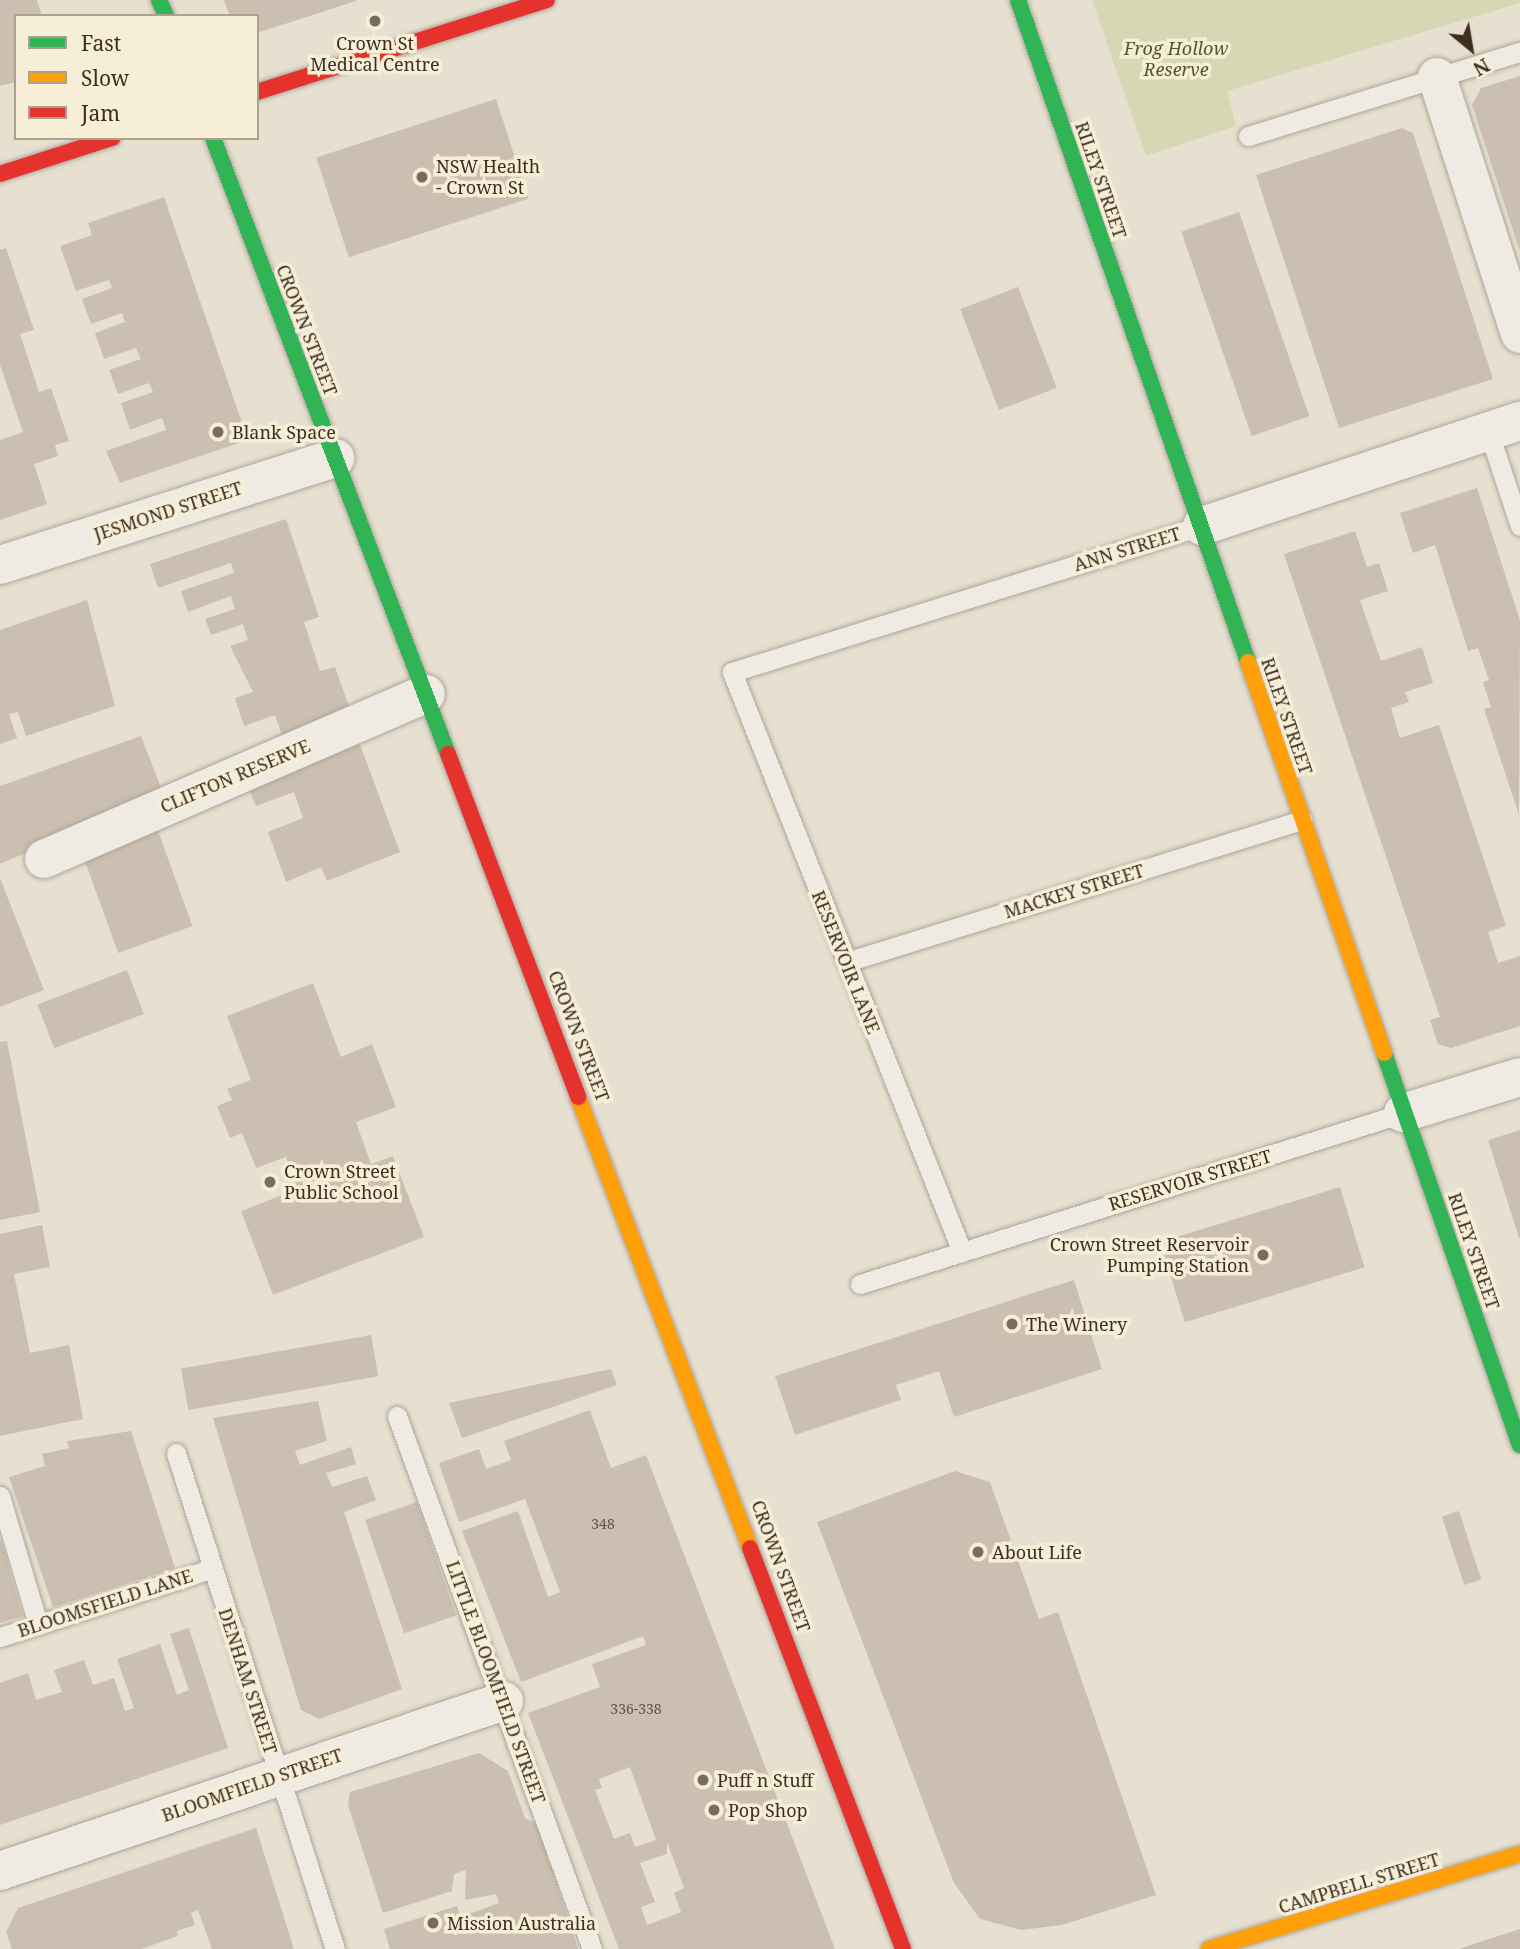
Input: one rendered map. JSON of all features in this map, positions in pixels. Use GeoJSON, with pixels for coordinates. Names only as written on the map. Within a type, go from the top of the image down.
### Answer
{"type":"FeatureCollection","features":[{"type":"Feature","properties":{"kind":"street"},"geometry":{"type":"LineString","coordinates":[[259,91],[547,0]]}},
{"type":"Feature","properties":{"kind":"street","name":"RILEY STREET"},"geometry":{"type":"LineString","coordinates":[[1018,0],[1520,1445]]}},
{"type":"Feature","properties":{"kind":"street"},"geometry":{"type":"LineString","coordinates":[[1437,77],[1520,334]]}},
{"type":"Feature","properties":{"kind":"street"},"geometry":{"type":"LineString","coordinates":[[0,174],[106,140]]}},
{"type":"Feature","properties":{"kind":"street","name":"CROWN STREET"},"geometry":{"type":"LineString","coordinates":[[214,140],[903,1949]]}},
{"type":"Feature","properties":{"kind":"street","name":"ANN STREET"},"geometry":{"type":"LineString","coordinates":[[1202,526],[1505,427]]}},
{"type":"Feature","properties":{"kind":"street","name":"JESMOND STREET"},"geometry":{"type":"LineString","coordinates":[[0,565],[335,457]]}},
{"type":"Feature","properties":{"kind":"street","name":"CLIFTON RESERVE"},"geometry":{"type":"LineString","coordinates":[[44,859],[426,694]]}},
{"type":"Feature","properties":{"kind":"street","name":"RESERVOIR STREET"},"geometry":{"type":"LineString","coordinates":[[1403,1113],[1520,1077]]}},
{"type":"Feature","properties":{"kind":"street","name":"BLOOMFIELD STREET"},"geometry":{"type":"LineString","coordinates":[[0,1871],[278,1775],[504,1701]]}},
{"type":"Feature","properties":{"kind":"street","name":"CAMPBELL STREET"},"geometry":{"type":"LineString","coordinates":[[1209,1949],[1520,1854]]}},
{"type":"Feature","properties":{"kind":"lane"},"geometry":{"type":"LineString","coordinates":[[1248,136],[1520,52]]}},
{"type":"Feature","properties":{"kind":"lane"},"geometry":{"type":"LineString","coordinates":[[1505,427],[1520,526]]}},
{"type":"Feature","properties":{"kind":"lane","name":"ANN STREET"},"geometry":{"type":"LineString","coordinates":[[732,672],[1202,526]]}},
{"type":"Feature","properties":{"kind":"lane","name":"RESERVOIR LANE"},"geometry":{"type":"LineString","coordinates":[[732,672],[962,1252]]}},
{"type":"Feature","properties":{"kind":"lane","name":"MACKEY STREET"},"geometry":{"type":"LineString","coordinates":[[846,962],[1302,820]]}},
{"type":"Feature","properties":{"kind":"lane","name":"RESERVOIR STREET"},"geometry":{"type":"LineString","coordinates":[[860,1284],[1403,1113]]}},
{"type":"Feature","properties":{"kind":"lane","name":"LITTLE BLOOMFIELD STREET"},"geometry":{"type":"LineString","coordinates":[[397,1416],[504,1701],[592,1949]]}},
{"type":"Feature","properties":{"kind":"lane","name":"DENHAM STREET"},"geometry":{"type":"LineString","coordinates":[[176,1453],[335,1949]]}},
{"type":"Feature","properties":{"kind":"lane"},"geometry":{"type":"LineString","coordinates":[[0,1496],[38,1624]]}},
{"type":"Feature","properties":{"kind":"lane","name":"BLOOMSFIELD LANE"},"geometry":{"type":"LineString","coordinates":[[0,1637],[211,1569]]}},
{"type":"Feature","properties":{"kind":"lane"},"geometry":{"type":"LineString","coordinates":[[1280,1928],[1286,1949]]}},
{"type":"Feature","properties":{"kind":"green space","name":"Frog Hollow Reserve"},"geometry":{"type":"Polygon","coordinates":[[[1092,0],[1520,0],[1520,3],[1227,91],[1236,126],[1146,156],[1092,0]]]}},
{"type":"Feature","properties":{"kind":"building"},"geometry":{"type":"Polygon","coordinates":[[[0,0],[37,0],[41,14],[14,14],[14,82],[0,86],[0,0]]]}},
{"type":"Feature","properties":{"kind":"building"},"geometry":{"type":"Polygon","coordinates":[[[224,0],[356,0],[259,32],[259,14],[229,14],[224,0]]]}},
{"type":"Feature","properties":{"kind":"building"},"geometry":{"type":"Polygon","coordinates":[[[1520,76],[1519,249],[1472,105],[1481,88],[1520,76]]]}},
{"type":"Feature","properties":{"kind":"building","name":"NSW Health - Crown St"},"geometry":{"type":"Polygon","coordinates":[[[496,99],[528,199],[349,257],[316,157],[496,99]]]}},
{"type":"Feature","properties":{"kind":"building"},"geometry":{"type":"Polygon","coordinates":[[[1402,128],[1413,133],[1493,379],[1339,428],[1256,175],[1402,128]]]}},
{"type":"Feature","properties":{"kind":"building"},"geometry":{"type":"Polygon","coordinates":[[[164,197],[248,440],[120,483],[106,451],[166,430],[162,418],[130,430],[121,403],[153,392],[149,383],[118,394],[109,370],[141,359],[136,348],[104,359],[95,333],[125,322],[122,313],[91,324],[82,299],[112,288],[109,280],[76,291],[60,246],[92,235],[88,223],[164,197]]]}},
{"type":"Feature","properties":{"kind":"building"},"geometry":{"type":"Polygon","coordinates":[[[1239,212],[1309,416],[1252,436],[1181,232],[1239,212]]]}},
{"type":"Feature","properties":{"kind":"building"},"geometry":{"type":"Polygon","coordinates":[[[6,248],[34,330],[20,334],[39,392],[51,388],[69,441],[55,445],[58,456],[34,464],[47,504],[0,520],[0,440],[23,432],[0,365],[0,250],[6,248]]]}},
{"type":"Feature","properties":{"kind":"building"},"geometry":{"type":"Polygon","coordinates":[[[1018,287],[1057,388],[999,410],[960,309],[1018,287]]]}},
{"type":"Feature","properties":{"kind":"building"},"geometry":{"type":"Polygon","coordinates":[[[1477,488],[1520,620],[1519,815],[1484,709],[1491,707],[1483,682],[1489,680],[1478,648],[1468,651],[1435,545],[1413,553],[1400,513],[1477,488]]]}},
{"type":"Feature","properties":{"kind":"building"},"geometry":{"type":"Polygon","coordinates":[[[286,519],[319,617],[304,622],[320,671],[335,667],[351,712],[284,741],[275,715],[244,726],[235,698],[253,692],[230,646],[248,640],[243,624],[211,635],[205,619],[235,609],[231,596],[188,612],[181,591],[234,573],[231,563],[158,588],[150,564],[286,519]]]}},
{"type":"Feature","properties":{"kind":"building"},"geometry":{"type":"Polygon","coordinates":[[[1355,531],[1367,567],[1379,563],[1388,591],[1360,600],[1381,661],[1422,647],[1433,683],[1405,692],[1409,702],[1391,708],[1400,738],[1439,725],[1506,926],[1488,932],[1498,963],[1520,956],[1520,1026],[1451,1048],[1438,1044],[1430,1020],[1440,1017],[1284,554],[1355,531]]]}},
{"type":"Feature","properties":{"kind":"building"},"geometry":{"type":"Polygon","coordinates":[[[87,600],[115,706],[26,736],[18,712],[9,714],[17,738],[0,744],[0,630],[87,600]]]}},
{"type":"Feature","properties":{"kind":"building"},"geometry":{"type":"Polygon","coordinates":[[[141,736],[163,793],[0,864],[0,786],[141,736]]]}},
{"type":"Feature","properties":{"kind":"building"},"geometry":{"type":"Polygon","coordinates":[[[358,739],[400,852],[327,881],[321,867],[286,882],[268,832],[303,818],[294,792],[256,806],[246,782],[358,739]]]}},
{"type":"Feature","properties":{"kind":"building"},"geometry":{"type":"Polygon","coordinates":[[[158,831],[193,926],[118,953],[84,858],[158,831]]]}},
{"type":"Feature","properties":{"kind":"building"},"geometry":{"type":"Polygon","coordinates":[[[0,878],[44,990],[0,1007],[0,878]]]}},
{"type":"Feature","properties":{"kind":"building"},"geometry":{"type":"Polygon","coordinates":[[[127,970],[144,1014],[54,1048],[37,1004],[127,970]]]}},
{"type":"Feature","properties":{"kind":"building","name":"Crown Street Public School"},"geometry":{"type":"Polygon","coordinates":[[[313,983],[341,1057],[372,1044],[396,1107],[356,1122],[371,1164],[393,1156],[424,1237],[273,1295],[241,1211],[298,1189],[286,1157],[256,1168],[242,1133],[230,1138],[217,1106],[232,1100],[227,1089],[251,1080],[227,1016],[313,983]]]}},
{"type":"Feature","properties":{"kind":"building"},"geometry":{"type":"Polygon","coordinates":[[[7,1041],[40,1212],[0,1220],[0,1042],[7,1041]]]}},
{"type":"Feature","properties":{"kind":"building"},"geometry":{"type":"Polygon","coordinates":[[[1520,1130],[1520,1238],[1519,1238],[1488,1140],[1520,1130]]]}},
{"type":"Feature","properties":{"kind":"building","name":"Crown Street Reservoir Pumping Station"},"geometry":{"type":"Polygon","coordinates":[[[1340,1187],[1365,1267],[1185,1322],[1160,1242],[1340,1187]]]}},
{"type":"Feature","properties":{"kind":"building"},"geometry":{"type":"Polygon","coordinates":[[[42,1225],[50,1267],[14,1274],[30,1353],[69,1345],[83,1419],[0,1436],[0,1234],[42,1225]]]}},
{"type":"Feature","properties":{"kind":"building","name":"The Winery"},"geometry":{"type":"Polygon","coordinates":[[[1074,1280],[1102,1369],[954,1417],[939,1371],[896,1385],[901,1400],[795,1435],[775,1376],[1074,1280]]]}},
{"type":"Feature","properties":{"kind":"building"},"geometry":{"type":"Polygon","coordinates":[[[371,1335],[378,1376],[188,1410],[181,1369],[371,1335]]]}},
{"type":"Feature","properties":{"kind":"building"},"geometry":{"type":"Polygon","coordinates":[[[611,1369],[617,1385],[462,1438],[449,1403],[611,1369]]]}},
{"type":"Feature","properties":{"kind":"building"},"geometry":{"type":"Polygon","coordinates":[[[318,1401],[327,1441],[295,1451],[300,1465],[351,1447],[356,1464],[326,1473],[332,1487],[367,1476],[376,1500],[344,1512],[402,1689],[319,1719],[301,1710],[213,1418],[318,1401]]]}},
{"type":"Feature","properties":{"kind":"building"},"geometry":{"type":"Polygon","coordinates":[[[590,1410],[611,1468],[646,1455],[835,1949],[619,1949],[528,1713],[600,1687],[592,1664],[646,1645],[643,1636],[521,1682],[462,1531],[518,1511],[548,1597],[560,1592],[525,1499],[459,1522],[439,1463],[479,1449],[486,1469],[511,1460],[504,1441],[590,1410]],[[630,1767],[599,1779],[602,1788],[595,1790],[614,1839],[630,1833],[635,1847],[656,1840],[630,1767]],[[667,1842],[667,1854],[640,1863],[655,1902],[641,1907],[647,1925],[681,1912],[674,1893],[684,1888],[667,1842]]]}},
{"type":"Feature","properties":{"kind":"building"},"geometry":{"type":"Polygon","coordinates":[[[131,1431],[175,1568],[53,1607],[9,1477],[45,1466],[42,1454],[69,1448],[67,1441],[131,1431]]]}},
{"type":"Feature","properties":{"kind":"building"},"geometry":{"type":"Polygon","coordinates":[[[955,1471],[990,1482],[1039,1619],[1058,1612],[1156,1895],[1062,1925],[1021,1930],[980,1919],[954,1883],[817,1522],[955,1471]]]}},
{"type":"Feature","properties":{"kind":"building"},"geometry":{"type":"Polygon","coordinates":[[[417,1502],[456,1615],[404,1633],[365,1520],[417,1502]]]}},
{"type":"Feature","properties":{"kind":"building"},"geometry":{"type":"Polygon","coordinates":[[[1459,1511],[1481,1579],[1464,1585],[1442,1517],[1459,1511]]]}},
{"type":"Feature","properties":{"kind":"building"},"geometry":{"type":"Polygon","coordinates":[[[0,1541],[23,1616],[0,1623],[0,1541]]]}},
{"type":"Feature","properties":{"kind":"building"},"geometry":{"type":"Polygon","coordinates":[[[189,1628],[228,1748],[0,1825],[0,1683],[28,1673],[36,1700],[62,1692],[54,1670],[84,1660],[93,1685],[114,1678],[125,1711],[134,1708],[117,1659],[160,1644],[177,1695],[189,1690],[170,1634],[189,1628]]]}},
{"type":"Feature","properties":{"kind":"building"},"geometry":{"type":"Polygon","coordinates":[[[479,1753],[508,1771],[525,1818],[537,1824],[578,1949],[390,1949],[384,1929],[457,1906],[461,1917],[499,1903],[496,1894],[465,1900],[466,1870],[454,1874],[452,1891],[383,1913],[348,1805],[350,1792],[479,1753]]]}},
{"type":"Feature","properties":{"kind":"building"},"geometry":{"type":"Polygon","coordinates":[[[256,1828],[294,1949],[212,1949],[198,1910],[191,1913],[195,1925],[177,1931],[178,1936],[141,1949],[12,1949],[6,1932],[18,1908],[256,1828]]]}},
{"type":"Feature","properties":{"kind":"building"},"geometry":{"type":"Polygon","coordinates":[[[1520,1929],[1520,1949],[1461,1949],[1461,1948],[1520,1929]]]}},
{"type":"Feature","properties":{"kind":"traffic: fast"},"geometry":{"type":"LineString","coordinates":[[159,0],[165,14]]}},
{"type":"Feature","properties":{"kind":"traffic: fast"},"geometry":{"type":"LineString","coordinates":[[1018,0],[1248,662]]}},
{"type":"Feature","properties":{"kind":"traffic: fast"},"geometry":{"type":"LineString","coordinates":[[214,140],[448,754]]}},
{"type":"Feature","properties":{"kind":"traffic: fast"},"geometry":{"type":"LineString","coordinates":[[1384,1053],[1520,1445]]}},
{"type":"Feature","properties":{"kind":"traffic: slow"},"geometry":{"type":"LineString","coordinates":[[1248,662],[1384,1053]]}},
{"type":"Feature","properties":{"kind":"traffic: slow"},"geometry":{"type":"LineString","coordinates":[[578,1097],[750,1548]]}},
{"type":"Feature","properties":{"kind":"traffic: slow"},"geometry":{"type":"LineString","coordinates":[[1209,1949],[1520,1854]]}},
{"type":"Feature","properties":{"kind":"traffic: jam"},"geometry":{"type":"LineString","coordinates":[[259,91],[547,0]]}},
{"type":"Feature","properties":{"kind":"traffic: jam"},"geometry":{"type":"LineString","coordinates":[[0,174],[106,140]]}},
{"type":"Feature","properties":{"kind":"traffic: jam"},"geometry":{"type":"LineString","coordinates":[[448,754],[578,1097]]}},
{"type":"Feature","properties":{"kind":"traffic: jam"},"geometry":{"type":"LineString","coordinates":[[750,1548],[903,1949]]}},
{"type":"Feature","properties":{"kind":"place","name":"Crown St Medical Centre"},"geometry":{"type":"Point","coordinates":[375,21]}},
{"type":"Feature","properties":{"kind":"place","name":"NSW Health - Crown St"},"geometry":{"type":"Point","coordinates":[422,177]}},
{"type":"Feature","properties":{"kind":"place","name":"Blank Space"},"geometry":{"type":"Point","coordinates":[218,432]}},
{"type":"Feature","properties":{"kind":"place","name":"Crown Street Public School"},"geometry":{"type":"Point","coordinates":[270,1182]}},
{"type":"Feature","properties":{"kind":"place","name":"Crown Street Reservoir Pumping Station"},"geometry":{"type":"Point","coordinates":[1263,1255]}},
{"type":"Feature","properties":{"kind":"place","name":"The Winery"},"geometry":{"type":"Point","coordinates":[1012,1324]}},
{"type":"Feature","properties":{"kind":"place","name":"About Life"},"geometry":{"type":"Point","coordinates":[978,1552]}},
{"type":"Feature","properties":{"kind":"place","name":"Puff n Stuff"},"geometry":{"type":"Point","coordinates":[703,1780]}},
{"type":"Feature","properties":{"kind":"place","name":"Pop Shop"},"geometry":{"type":"Point","coordinates":[714,1810]}},
{"type":"Feature","properties":{"kind":"place","name":"Mission Australia"},"geometry":{"type":"Point","coordinates":[433,1923]}}]}
